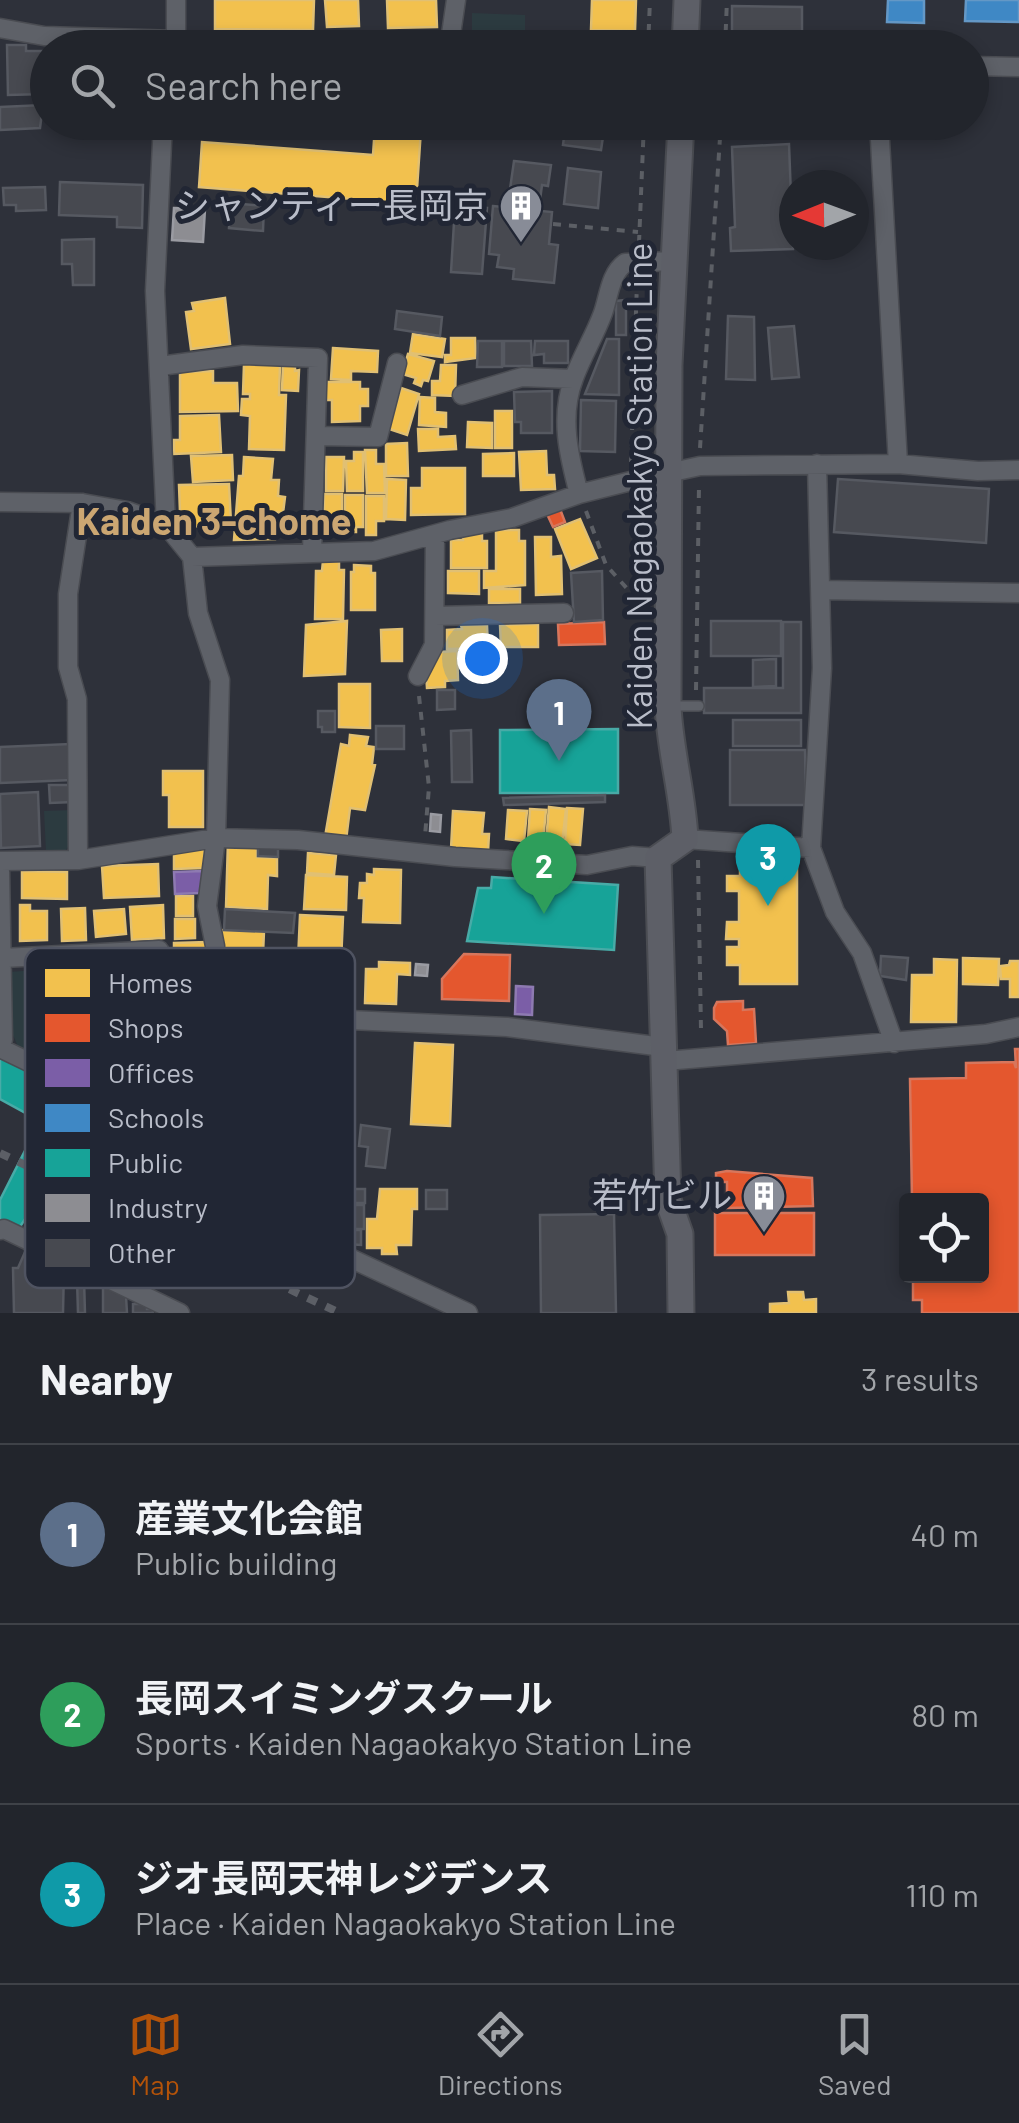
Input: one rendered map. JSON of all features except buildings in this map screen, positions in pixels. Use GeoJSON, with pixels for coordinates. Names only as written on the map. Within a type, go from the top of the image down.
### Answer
{"type":"FeatureCollection","features":[{"type":"Feature","properties":{"kind":"main road"},"geometry":{"type":"LineString","coordinates":[[686,30],[687,0]]}},
{"type":"Feature","properties":{"kind":"main road","name":"Kaiden Nagaokakyo Station Line"},"geometry":{"type":"LineString","coordinates":[[680,140],[668,472],[668,706],[684,801],[685,839]]}},
{"type":"Feature","properties":{"kind":"main road"},"geometry":{"type":"LineString","coordinates":[[681,1313],[680,1234],[668,1200],[658,858],[685,839]]}},
{"type":"Feature","properties":{"kind":"street"},"geometry":{"type":"LineString","coordinates":[[175,30],[176,0]]}},
{"type":"Feature","properties":{"kind":"street"},"geometry":{"type":"LineString","coordinates":[[452,30],[456,0]]}},
{"type":"Feature","properties":{"kind":"street"},"geometry":{"type":"LineString","coordinates":[[0,28],[30,33]]}},
{"type":"Feature","properties":{"kind":"street"},"geometry":{"type":"LineString","coordinates":[[989,66],[1019,66]]}},
{"type":"Feature","properties":{"kind":"street"},"geometry":{"type":"LineString","coordinates":[[162,140],[154,291],[166,525]]}},
{"type":"Feature","properties":{"kind":"street"},"geometry":{"type":"LineString","coordinates":[[880,140],[898,464]]}},
{"type":"Feature","properties":{"kind":"street"},"geometry":{"type":"LineString","coordinates":[[580,494],[566,449],[567,414],[573,380],[592,342],[618,268],[625,264],[674,261]]}},
{"type":"Feature","properties":{"kind":"street"},"geometry":{"type":"LineString","coordinates":[[160,366],[244,355],[318,358],[312,552]]}},
{"type":"Feature","properties":{"kind":"street"},"geometry":{"type":"LineString","coordinates":[[316,436],[378,437],[397,363]]}},
{"type":"Feature","properties":{"kind":"street"},"geometry":{"type":"LineString","coordinates":[[462,395],[522,378],[573,380]]}},
{"type":"Feature","properties":{"kind":"street"},"geometry":{"type":"LineString","coordinates":[[817,464],[822,699],[811,848],[835,912],[862,953],[894,1043]]}},
{"type":"Feature","properties":{"kind":"street"},"geometry":{"type":"LineString","coordinates":[[192,557],[374,552],[512,518],[580,494],[700,466],[898,464],[978,471],[1019,470]]}},
{"type":"Feature","properties":{"kind":"street"},"geometry":{"type":"LineString","coordinates":[[0,502],[82,503],[127,512],[166,525],[192,557],[198,613],[220,680],[216,838],[207,906],[215,948]]}},
{"type":"Feature","properties":{"kind":"street"},"geometry":{"type":"LineString","coordinates":[[78,860],[76,699],[68,667],[68,594],[82,503]]}},
{"type":"Feature","properties":{"kind":"street"},"geometry":{"type":"LineString","coordinates":[[418,676],[434,645],[435,535]]}},
{"type":"Feature","properties":{"kind":"street"},"geometry":{"type":"LineString","coordinates":[[821,590],[1019,593]]}},
{"type":"Feature","properties":{"kind":"street"},"geometry":{"type":"LineString","coordinates":[[435,616],[564,614]]}},
{"type":"Feature","properties":{"kind":"street"},"geometry":{"type":"LineString","coordinates":[[0,861],[78,860],[216,838],[298,840],[587,866],[632,856],[658,858]]}},
{"type":"Feature","properties":{"kind":"street"},"geometry":{"type":"LineString","coordinates":[[685,839],[811,848]]}},
{"type":"Feature","properties":{"kind":"street"},"geometry":{"type":"LineString","coordinates":[[0,870],[0,1046],[25,1058]]}},
{"type":"Feature","properties":{"kind":"street"},"geometry":{"type":"LineString","coordinates":[[2,958],[25,957]]}},
{"type":"Feature","properties":{"kind":"street"},"geometry":{"type":"LineString","coordinates":[[355,1021],[507,1028],[664,1054],[894,1043],[1019,1027]]}},
{"type":"Feature","properties":{"kind":"street"},"geometry":{"type":"LineString","coordinates":[[0,1230],[25,1242]]}},
{"type":"Feature","properties":{"kind":"street"},"geometry":{"type":"LineString","coordinates":[[355,1260],[468,1313]]}},
{"type":"Feature","properties":{"kind":"street"},"geometry":{"type":"LineString","coordinates":[[123,1288],[172,1311]]}},
{"type":"Feature","properties":{"kind":"lane"},"geometry":{"type":"LineString","coordinates":[[668,706],[699,706]]}},
{"type":"Feature","properties":{"kind":"path"},"geometry":{"type":"LineString","coordinates":[[649,30],[650,0]]}},
{"type":"Feature","properties":{"kind":"path"},"geometry":{"type":"LineString","coordinates":[[726,30],[727,0]]}},
{"type":"Feature","properties":{"kind":"path"},"geometry":{"type":"LineString","coordinates":[[631,468],[643,140]]}},
{"type":"Feature","properties":{"kind":"path"},"geometry":{"type":"LineString","coordinates":[[700,448],[720,140]]}},
{"type":"Feature","properties":{"kind":"path"},"geometry":{"type":"LineString","coordinates":[[554,224],[639,232]]}},
{"type":"Feature","properties":{"kind":"path"},"geometry":{"type":"LineString","coordinates":[[580,494],[606,564],[631,593]]}},
{"type":"Feature","properties":{"kind":"path"},"geometry":{"type":"LineString","coordinates":[[418,676],[428,787],[424,853]]}},
{"type":"Feature","properties":{"kind":"shaded area"},"geometry":{"type":"Polygon","coordinates":[[[472,13],[525,15],[525,30],[472,30],[472,13]]]}},
{"type":"Feature","properties":{"kind":"shaded area"},"geometry":{"type":"Polygon","coordinates":[[[73,810],[74,839],[65,851],[46,851],[44,811],[73,810]]]}},
{"type":"Feature","properties":{"kind":"shaded area"},"geometry":{"type":"Polygon","coordinates":[[[25,971],[25,1053],[20,1051],[12,1033],[9,972],[25,971]]]}},
{"type":"Feature","properties":{"kind":"railway"},"geometry":{"type":"LineString","coordinates":[[0,1153],[25,1165]]}},
{"type":"Feature","properties":{"kind":"railway"},"geometry":{"type":"LineString","coordinates":[[287,1288],[340,1313]]}},
{"type":"Feature","properties":{"kind":"place","name":"シャンティー長岡京"},"geometry":{"type":"Point","coordinates":[521,244]}},
{"type":"Feature","properties":{"kind":"place","name":"産業文化会館"},"geometry":{"type":"Point","coordinates":[559,761]}},
{"type":"Feature","properties":{"kind":"place","name":"ジオ長岡天神レジデンス"},"geometry":{"type":"Point","coordinates":[768,906]}},
{"type":"Feature","properties":{"kind":"place","name":"長岡スイミングスクール"},"geometry":{"type":"Point","coordinates":[544,914]}},
{"type":"Feature","properties":{"kind":"place","name":"若竹ビル"},"geometry":{"type":"Point","coordinates":[764,1234]}},
{"type":"Feature","properties":{"kind":"district","name":"Kaiden 3-chome"},"geometry":{"type":"Point","coordinates":[214,522]}}]}
